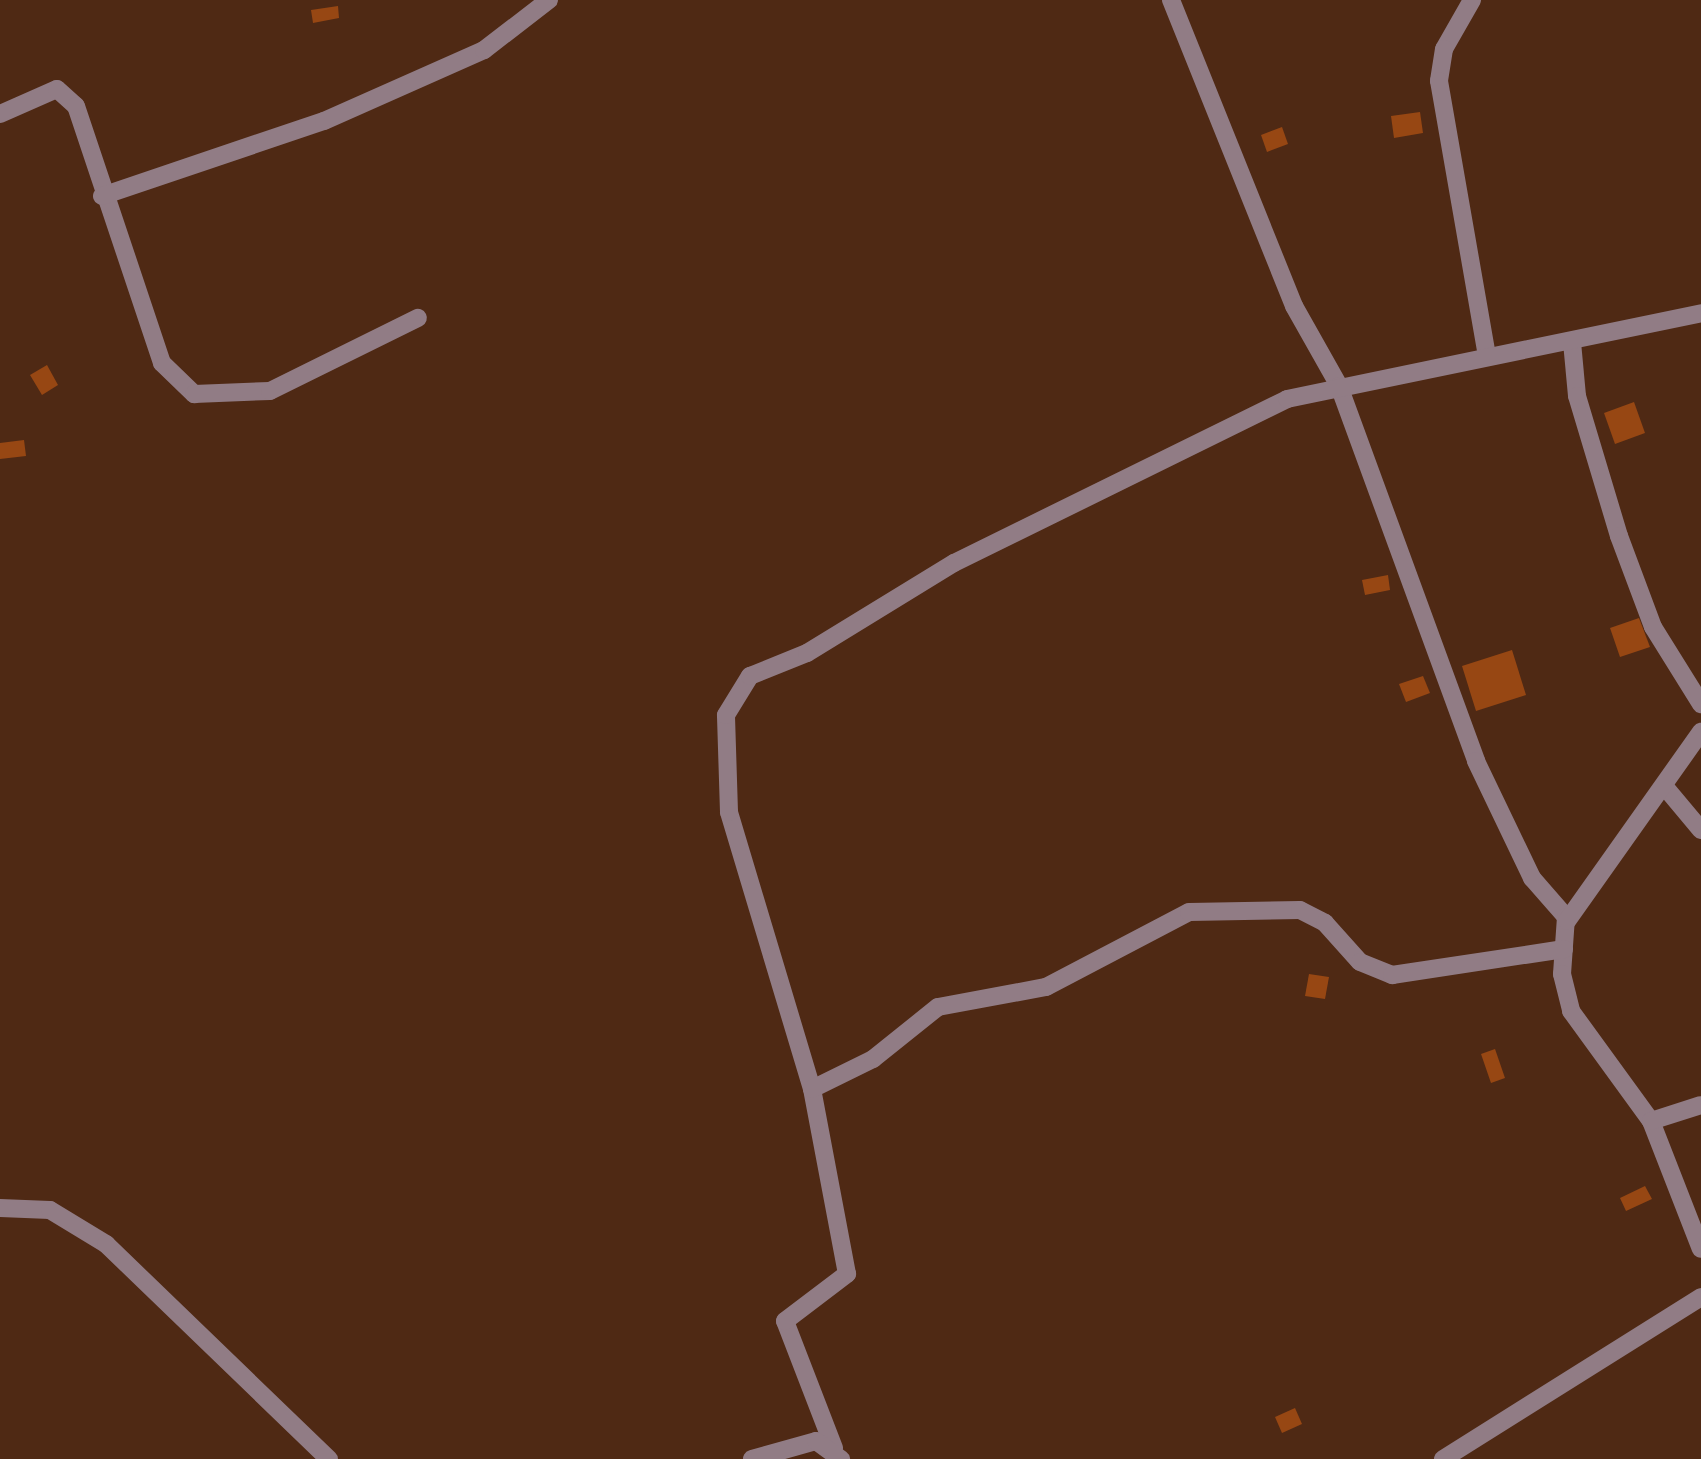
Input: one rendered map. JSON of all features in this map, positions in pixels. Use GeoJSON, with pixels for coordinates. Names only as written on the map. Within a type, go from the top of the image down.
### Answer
{"type":"FeatureCollection","features":[{"type":"Feature","properties":{"kind":"street"},"geometry":{"type":"LineString","coordinates":[[102,196],[342,114],[484,50],[549,0]]}},
{"type":"Feature","properties":{"kind":"street"},"geometry":{"type":"LineString","coordinates":[[1171,0],[1294,306],[1339,386],[1476,761],[1532,878],[1566,921]]}},
{"type":"Feature","properties":{"kind":"street"},"geometry":{"type":"LineString","coordinates":[[1472,0],[1444,49],[1439,81],[1488,357]]}},
{"type":"Feature","properties":{"kind":"street"},"geometry":{"type":"LineString","coordinates":[[0,114],[57,88],[76,106],[102,196],[162,363],[194,394],[270,391],[418,318]]}},
{"type":"Feature","properties":{"kind":"street"},"geometry":{"type":"LineString","coordinates":[[837,1454],[786,1320],[847,1271],[812,1089],[729,812],[724,728],[736,691],[750,676],[819,646],[954,563],[1250,416],[1339,386],[1701,313]]}},
{"type":"Feature","properties":{"kind":"street"},"geometry":{"type":"LineString","coordinates":[[1572,342],[1577,396],[1625,554],[1653,628],[1701,704]]}},
{"type":"Feature","properties":{"kind":"street"},"geometry":{"type":"LineString","coordinates":[[1701,732],[1665,788],[1566,921],[1564,949],[1574,1019],[1652,1121],[1701,1250]]}},
{"type":"Feature","properties":{"kind":"street"},"geometry":{"type":"LineString","coordinates":[[1665,788],[1701,830]]}},
{"type":"Feature","properties":{"kind":"street"},"geometry":{"type":"LineString","coordinates":[[812,1089],[873,1059],[932,1010],[1046,986],[1189,912],[1300,910],[1325,923],[1360,962],[1392,975],[1564,949]]}},
{"type":"Feature","properties":{"kind":"street"},"geometry":{"type":"LineString","coordinates":[[1652,1121],[1701,1105]]}},
{"type":"Feature","properties":{"kind":"street"},"geometry":{"type":"LineString","coordinates":[[0,1208],[50,1210],[118,1252],[329,1459]]}},
{"type":"Feature","properties":{"kind":"street"},"geometry":{"type":"LineString","coordinates":[[1443,1459],[1701,1297]]}},
{"type":"Feature","properties":{"kind":"street"},"geometry":{"type":"LineString","coordinates":[[752,1459],[816,1441],[837,1454]]}},
{"type":"Feature","properties":{"kind":"building"},"geometry":{"type":"Polygon","coordinates":[[[338,6],[339,18],[313,23],[311,10],[338,6]]]}},
{"type":"Feature","properties":{"kind":"building"},"geometry":{"type":"Polygon","coordinates":[[[1420,112],[1423,133],[1394,138],[1391,116],[1420,112]]]}},
{"type":"Feature","properties":{"kind":"building"},"geometry":{"type":"Polygon","coordinates":[[[1282,127],[1288,144],[1267,152],[1261,135],[1282,127]]]}},
{"type":"Feature","properties":{"kind":"building"},"geometry":{"type":"Polygon","coordinates":[[[47,365],[58,385],[42,395],[30,375],[47,365]]]}},
{"type":"Feature","properties":{"kind":"building"},"geometry":{"type":"Polygon","coordinates":[[[1634,402],[1645,433],[1615,444],[1604,413],[1634,402]]]}},
{"type":"Feature","properties":{"kind":"building"},"geometry":{"type":"Polygon","coordinates":[[[24,440],[26,456],[0,459],[0,443],[24,440]]]}},
{"type":"Feature","properties":{"kind":"building"},"geometry":{"type":"Polygon","coordinates":[[[1388,575],[1390,590],[1365,595],[1362,580],[1388,575]]]}},
{"type":"Feature","properties":{"kind":"building"},"geometry":{"type":"Polygon","coordinates":[[[1639,618],[1650,647],[1620,657],[1610,628],[1639,618]]]}},
{"type":"Feature","properties":{"kind":"building"},"geometry":{"type":"Polygon","coordinates":[[[1512,650],[1526,695],[1476,711],[1462,666],[1512,650]]]}},
{"type":"Feature","properties":{"kind":"building"},"geometry":{"type":"Polygon","coordinates":[[[1423,676],[1430,693],[1406,702],[1399,684],[1423,676]]]}},
{"type":"Feature","properties":{"kind":"building"},"geometry":{"type":"Polygon","coordinates":[[[1309,974],[1329,977],[1325,999],[1305,996],[1309,974]]]}},
{"type":"Feature","properties":{"kind":"building"},"geometry":{"type":"Polygon","coordinates":[[[1495,1049],[1505,1078],[1491,1083],[1481,1054],[1495,1049]]]}},
{"type":"Feature","properties":{"kind":"building"},"geometry":{"type":"Polygon","coordinates":[[[1645,1186],[1652,1199],[1626,1211],[1620,1198],[1645,1186]]]}},
{"type":"Feature","properties":{"kind":"building"},"geometry":{"type":"Polygon","coordinates":[[[1295,1408],[1302,1424],[1282,1433],[1275,1417],[1295,1408]]]}}]}
